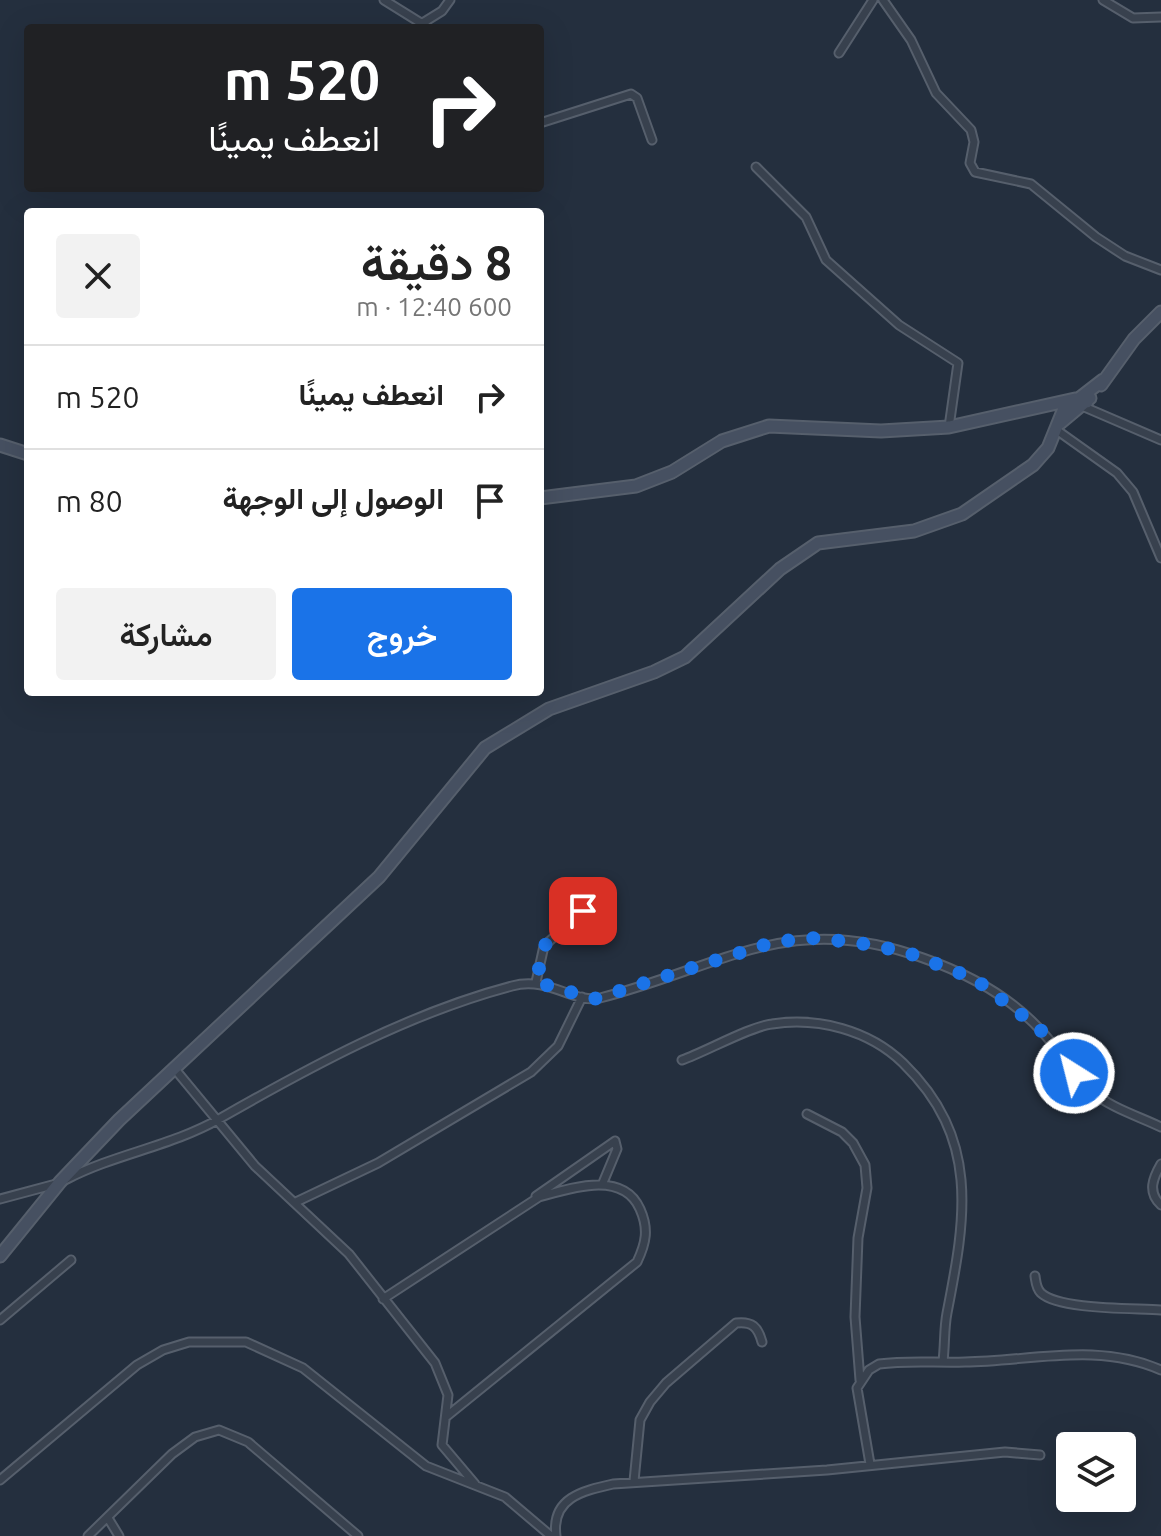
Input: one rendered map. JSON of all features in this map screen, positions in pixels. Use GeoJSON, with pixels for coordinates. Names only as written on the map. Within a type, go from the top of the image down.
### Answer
{"type":"FeatureCollection","features":[{"type":"Feature","properties":{"kind":"street"},"geometry":{"type":"LineString","coordinates":[[384,0],[422,24]]}},
{"type":"Feature","properties":{"kind":"street"},"geometry":{"type":"LineString","coordinates":[[427,24],[450,0]]}},
{"type":"Feature","properties":{"kind":"street"},"geometry":{"type":"LineString","coordinates":[[839,53],[873,0]]}},
{"type":"Feature","properties":{"kind":"street"},"geometry":{"type":"LineString","coordinates":[[883,0],[911,40],[936,93],[971,130],[974,142],[970,163],[975,172],[1031,184],[1096,237],[1125,256],[1161,270]]}},
{"type":"Feature","properties":{"kind":"street"},"geometry":{"type":"LineString","coordinates":[[1103,0],[1133,18],[1161,17]]}},
{"type":"Feature","properties":{"kind":"street"},"geometry":{"type":"LineString","coordinates":[[544,122],[631,94],[637,98],[652,140]]}},
{"type":"Feature","properties":{"kind":"street"},"geometry":{"type":"LineString","coordinates":[[756,167],[806,217],[821,253],[840,274],[899,325],[958,363],[949,427]]}},
{"type":"Feature","properties":{"kind":"street"},"geometry":{"type":"LineString","coordinates":[[0,1256],[60,1182],[174,1068],[379,877],[472,761],[501,736],[549,709],[654,672],[685,657],[780,569],[818,543],[914,531],[962,514],[1033,465],[1071,412],[1161,312]]}},
{"type":"Feature","properties":{"kind":"street"},"geometry":{"type":"LineString","coordinates":[[544,498],[636,486],[672,472],[722,441],[769,426],[881,431],[949,427],[1039,410],[1071,412],[1161,440]]}},
{"type":"Feature","properties":{"kind":"street"},"geometry":{"type":"LineString","coordinates":[[1071,412],[1094,455],[1125,483],[1140,505],[1161,558]]}},
{"type":"Feature","properties":{"kind":"street"},"geometry":{"type":"LineString","coordinates":[[0,445],[24,452]]}},
{"type":"Feature","properties":{"kind":"street"},"geometry":{"type":"LineString","coordinates":[[536,982],[544,946],[596,899]]}},
{"type":"Feature","properties":{"kind":"street"},"geometry":{"type":"LineString","coordinates":[[0,1199],[44,1190],[219,1118],[256,1096],[433,1012],[512,986],[536,982],[594,999],[704,962],[792,938],[830,939],[906,952],[990,989],[1039,1028],[1092,1092],[1161,1127]]}},
{"type":"Feature","properties":{"kind":"street"},"geometry":{"type":"LineString","coordinates":[[296,1202],[378,1163],[531,1072],[558,1046],[582,997]]}},
{"type":"Feature","properties":{"kind":"street"},"geometry":{"type":"LineString","coordinates":[[682,1060],[770,1024],[808,1023],[841,1028],[866,1037],[894,1055],[915,1075],[946,1117],[962,1178],[958,1265],[946,1314],[943,1361]]}},
{"type":"Feature","properties":{"kind":"street"},"geometry":{"type":"LineString","coordinates":[[174,1068],[219,1118],[255,1166],[349,1254],[443,1376],[448,1395],[441,1438],[444,1451],[465,1469],[475,1484]]}},
{"type":"Feature","properties":{"kind":"street"},"geometry":{"type":"LineString","coordinates":[[807,1114],[842,1132],[853,1143],[865,1165],[865,1211],[858,1238],[855,1317],[860,1380],[857,1401],[870,1464]]}},
{"type":"Feature","properties":{"kind":"street"},"geometry":{"type":"LineString","coordinates":[[383,1299],[615,1141],[617,1149],[602,1185]]}},
{"type":"Feature","properties":{"kind":"street"},"geometry":{"type":"LineString","coordinates":[[1161,1164],[1152,1183],[1153,1193],[1161,1205]]}},
{"type":"Feature","properties":{"kind":"street"},"geometry":{"type":"LineString","coordinates":[[447,1416],[637,1262],[646,1244],[646,1224],[638,1204],[620,1188],[602,1185],[566,1189],[522,1207]]}},
{"type":"Feature","properties":{"kind":"street"},"geometry":{"type":"LineString","coordinates":[[0,1320],[71,1260]]}},
{"type":"Feature","properties":{"kind":"street"},"geometry":{"type":"LineString","coordinates":[[1035,1276],[1037,1287],[1049,1298],[1161,1310]]}},
{"type":"Feature","properties":{"kind":"street"},"geometry":{"type":"LineString","coordinates":[[634,1481],[640,1420],[666,1383],[736,1323],[750,1323],[758,1329],[762,1342]]}},
{"type":"Feature","properties":{"kind":"street"},"geometry":{"type":"LineString","coordinates":[[0,1480],[137,1365],[163,1350],[189,1342],[215,1339],[246,1342],[273,1351],[333,1390],[426,1466],[505,1497],[553,1536]]}},
{"type":"Feature","properties":{"kind":"street"},"geometry":{"type":"LineString","coordinates":[[860,1380],[879,1364],[1022,1359],[1064,1354],[1110,1355],[1161,1370]]}},
{"type":"Feature","properties":{"kind":"street"},"geometry":{"type":"LineString","coordinates":[[88,1536],[172,1454],[195,1437],[219,1430],[248,1442],[358,1536]]}},
{"type":"Feature","properties":{"kind":"street"},"geometry":{"type":"LineString","coordinates":[[553,1536],[556,1513],[564,1502],[589,1490],[634,1481],[802,1472],[1005,1452],[1040,1455]]}},
{"type":"Feature","properties":{"kind":"street"},"geometry":{"type":"LineString","coordinates":[[108,1518],[119,1536]]}},
{"type":"Feature","properties":{"kind":"route"},"geometry":{"type":"LineString","coordinates":[[583,911],[544,946],[536,982],[594,999],[704,962],[792,938],[859,943],[906,952],[975,979],[1012,1004],[1039,1028],[1074,1073]]}}]}
